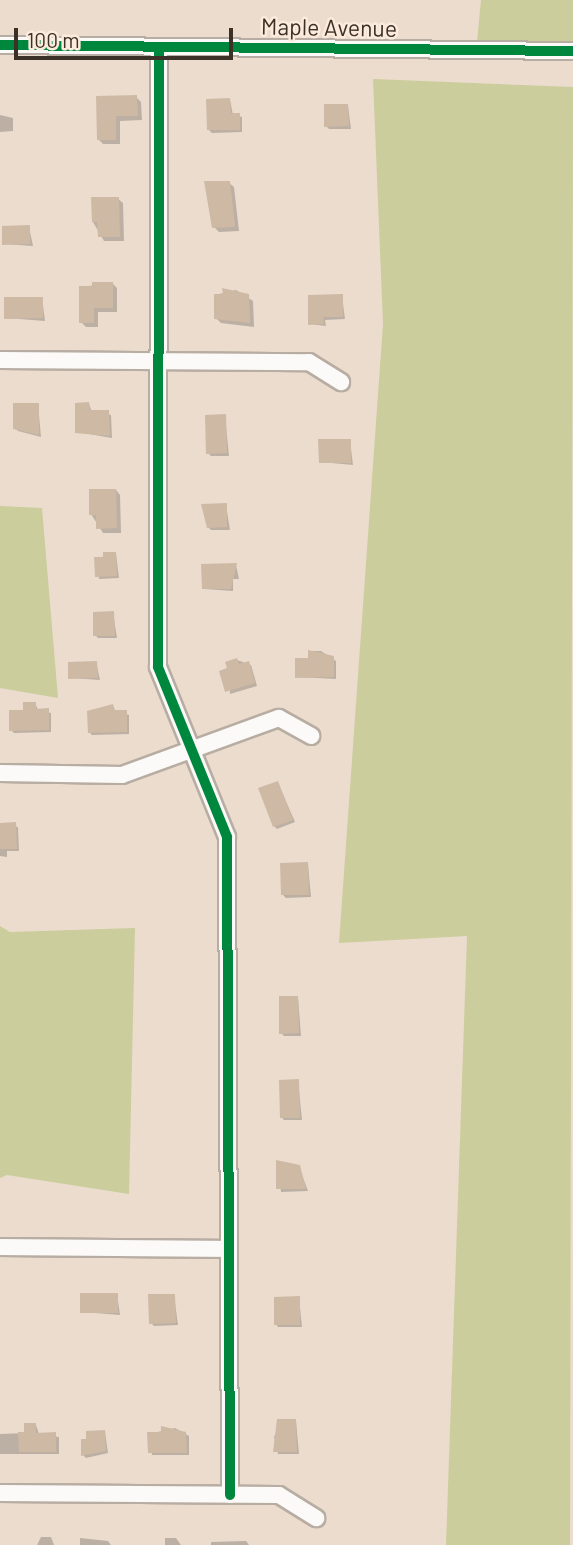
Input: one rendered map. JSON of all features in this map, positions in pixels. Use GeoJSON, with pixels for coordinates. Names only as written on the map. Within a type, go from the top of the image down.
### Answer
{"type":"FeatureCollection","features":[{"type":"Feature","properties":{"kind":"street","name":"Maple Avenue"},"geometry":{"type":"LineString","coordinates":[[0,45],[573,51]]}},
{"type":"Feature","properties":{"kind":"street"},"geometry":{"type":"LineString","coordinates":[[159,47],[158,667],[227,837],[230,1495]]}},
{"type":"Feature","properties":{"kind":"street"},"geometry":{"type":"LineString","coordinates":[[0,360],[309,362],[341,382]]}},
{"type":"Feature","properties":{"kind":"street"},"geometry":{"type":"LineString","coordinates":[[0,772],[122,775],[279,719],[311,736]]}},
{"type":"Feature","properties":{"kind":"street"},"geometry":{"type":"LineString","coordinates":[[0,1247],[227,1249]]}},
{"type":"Feature","properties":{"kind":"street"},"geometry":{"type":"LineString","coordinates":[[0,1493],[279,1495],[316,1518]]}},
{"type":"Feature","properties":{"kind":"green space"},"geometry":{"type":"Polygon","coordinates":[[[481,0],[573,0],[573,53],[476,53],[481,0]]]}},
{"type":"Feature","properties":{"kind":"green space"},"geometry":{"type":"Polygon","coordinates":[[[373,79],[573,87],[570,1545],[446,1545],[467,936],[339,943],[383,324],[373,79]]]}},
{"type":"Feature","properties":{"kind":"green space"},"geometry":{"type":"Polygon","coordinates":[[[0,506],[42,508],[58,698],[0,688],[0,506]]]}},
{"type":"Feature","properties":{"kind":"green space"},"geometry":{"type":"Polygon","coordinates":[[[0,926],[10,932],[135,928],[129,1194],[7,1175],[0,1178],[0,926]]]}},
{"type":"Feature","properties":{"kind":"building"},"geometry":{"type":"Polygon","coordinates":[[[137,95],[138,116],[116,116],[116,140],[97,140],[96,96],[137,95]]]}},
{"type":"Feature","properties":{"kind":"building"},"geometry":{"type":"Polygon","coordinates":[[[230,98],[231,113],[240,113],[240,130],[207,130],[206,99],[230,98]]]}},
{"type":"Feature","properties":{"kind":"building"},"geometry":{"type":"Polygon","coordinates":[[[324,104],[348,104],[349,126],[324,127],[324,104]]]}},
{"type":"Feature","properties":{"kind":"building"},"geometry":{"type":"Polygon","coordinates":[[[204,181],[230,181],[235,227],[212,228],[204,181]]]}},
{"type":"Feature","properties":{"kind":"building"},"geometry":{"type":"Polygon","coordinates":[[[91,197],[119,197],[120,237],[98,237],[97,222],[92,222],[91,197]]]}},
{"type":"Feature","properties":{"kind":"building"},"geometry":{"type":"Polygon","coordinates":[[[30,225],[30,244],[2,245],[2,226],[30,225]]]}},
{"type":"Feature","properties":{"kind":"building"},"geometry":{"type":"Polygon","coordinates":[[[92,282],[113,282],[113,308],[94,308],[94,323],[79,323],[79,286],[92,286],[92,282]]]}},
{"type":"Feature","properties":{"kind":"building"},"geometry":{"type":"Polygon","coordinates":[[[222,288],[249,294],[250,323],[214,319],[214,294],[223,294],[222,288]]]}},
{"type":"Feature","properties":{"kind":"building"},"geometry":{"type":"Polygon","coordinates":[[[343,294],[343,317],[323,317],[324,324],[308,325],[308,295],[343,294]]]}},
{"type":"Feature","properties":{"kind":"building"},"geometry":{"type":"Polygon","coordinates":[[[4,297],[43,297],[43,318],[4,319],[4,297]]]}},
{"type":"Feature","properties":{"kind":"building"},"geometry":{"type":"Polygon","coordinates":[[[89,402],[90,410],[109,410],[110,436],[75,433],[75,403],[89,402]]]}},
{"type":"Feature","properties":{"kind":"building"},"geometry":{"type":"Polygon","coordinates":[[[13,403],[39,403],[39,435],[13,429],[13,403]]]}},
{"type":"Feature","properties":{"kind":"building"},"geometry":{"type":"Polygon","coordinates":[[[226,414],[227,453],[206,454],[205,415],[226,414]]]}},
{"type":"Feature","properties":{"kind":"building"},"geometry":{"type":"Polygon","coordinates":[[[318,439],[351,439],[351,463],[319,463],[318,439]]]}},
{"type":"Feature","properties":{"kind":"building"},"geometry":{"type":"Polygon","coordinates":[[[89,489],[116,489],[117,528],[96,529],[96,515],[89,515],[89,489]]]}},
{"type":"Feature","properties":{"kind":"building"},"geometry":{"type":"Polygon","coordinates":[[[227,503],[227,527],[207,528],[201,504],[227,503]]]}},
{"type":"Feature","properties":{"kind":"building"},"geometry":{"type":"Polygon","coordinates":[[[103,552],[116,552],[117,576],[95,577],[94,557],[103,557],[103,552]]]}},
{"type":"Feature","properties":{"kind":"building"},"geometry":{"type":"Polygon","coordinates":[[[237,563],[231,589],[202,589],[201,564],[237,563]]]}},
{"type":"Feature","properties":{"kind":"building"},"geometry":{"type":"Polygon","coordinates":[[[114,611],[115,636],[93,636],[93,612],[114,611]]]}},
{"type":"Feature","properties":{"kind":"building"},"geometry":{"type":"Polygon","coordinates":[[[308,650],[334,656],[334,677],[295,678],[295,658],[308,658],[308,650]]]}},
{"type":"Feature","properties":{"kind":"building"},"geometry":{"type":"Polygon","coordinates":[[[237,658],[239,664],[249,661],[255,683],[225,692],[219,671],[227,668],[225,662],[237,658]]]}},
{"type":"Feature","properties":{"kind":"building"},"geometry":{"type":"Polygon","coordinates":[[[97,661],[98,678],[68,679],[68,662],[97,661]]]}},
{"type":"Feature","properties":{"kind":"building"},"geometry":{"type":"Polygon","coordinates":[[[23,702],[36,702],[36,709],[49,708],[49,730],[9,731],[9,710],[23,710],[23,702]]]}},
{"type":"Feature","properties":{"kind":"building"},"geometry":{"type":"Polygon","coordinates":[[[113,704],[114,710],[127,710],[127,732],[88,733],[87,711],[113,704]]]}},
{"type":"Feature","properties":{"kind":"building"},"geometry":{"type":"Polygon","coordinates":[[[278,781],[293,820],[273,827],[258,788],[278,781]]]}},
{"type":"Feature","properties":{"kind":"building"},"geometry":{"type":"Polygon","coordinates":[[[16,822],[17,849],[0,849],[0,823],[16,822]]]}},
{"type":"Feature","properties":{"kind":"building"},"geometry":{"type":"Polygon","coordinates":[[[308,862],[309,895],[281,895],[280,863],[308,862]]]}},
{"type":"Feature","properties":{"kind":"building"},"geometry":{"type":"Polygon","coordinates":[[[279,996],[298,996],[299,1033],[279,1034],[279,996]]]}},
{"type":"Feature","properties":{"kind":"building"},"geometry":{"type":"Polygon","coordinates":[[[299,1079],[300,1118],[280,1118],[279,1080],[299,1079]]]}},
{"type":"Feature","properties":{"kind":"building"},"geometry":{"type":"Polygon","coordinates":[[[276,1160],[300,1165],[306,1189],[276,1189],[276,1160]]]}},
{"type":"Feature","properties":{"kind":"building"},"geometry":{"type":"Polygon","coordinates":[[[80,1293],[118,1293],[118,1313],[80,1313],[80,1293]]]}},
{"type":"Feature","properties":{"kind":"building"},"geometry":{"type":"Polygon","coordinates":[[[148,1294],[175,1294],[176,1323],[149,1324],[148,1294]]]}},
{"type":"Feature","properties":{"kind":"building"},"geometry":{"type":"Polygon","coordinates":[[[300,1296],[300,1325],[274,1325],[274,1297],[300,1296]]]}},
{"type":"Feature","properties":{"kind":"building"},"geometry":{"type":"Polygon","coordinates":[[[277,1419],[296,1419],[297,1452],[273,1452],[277,1419]]]}},
{"type":"Feature","properties":{"kind":"building"},"geometry":{"type":"Polygon","coordinates":[[[24,1423],[36,1423],[36,1433],[56,1432],[56,1452],[19,1452],[18,1432],[24,1432],[24,1423]]]}},
{"type":"Feature","properties":{"kind":"building"},"geometry":{"type":"Polygon","coordinates":[[[161,1426],[186,1432],[187,1453],[148,1453],[147,1432],[161,1432],[161,1426]]]}},
{"type":"Feature","properties":{"kind":"building"},"geometry":{"type":"Polygon","coordinates":[[[105,1430],[106,1451],[81,1456],[81,1439],[86,1439],[86,1431],[105,1430]]]}},
{"type":"Feature","properties":{"kind":"cycle path"},"geometry":{"type":"LineString","coordinates":[[0,45],[573,51]]}},
{"type":"Feature","properties":{"kind":"cycle path"},"geometry":{"type":"LineString","coordinates":[[159,47],[158,667],[227,837],[230,1495]]}}]}
